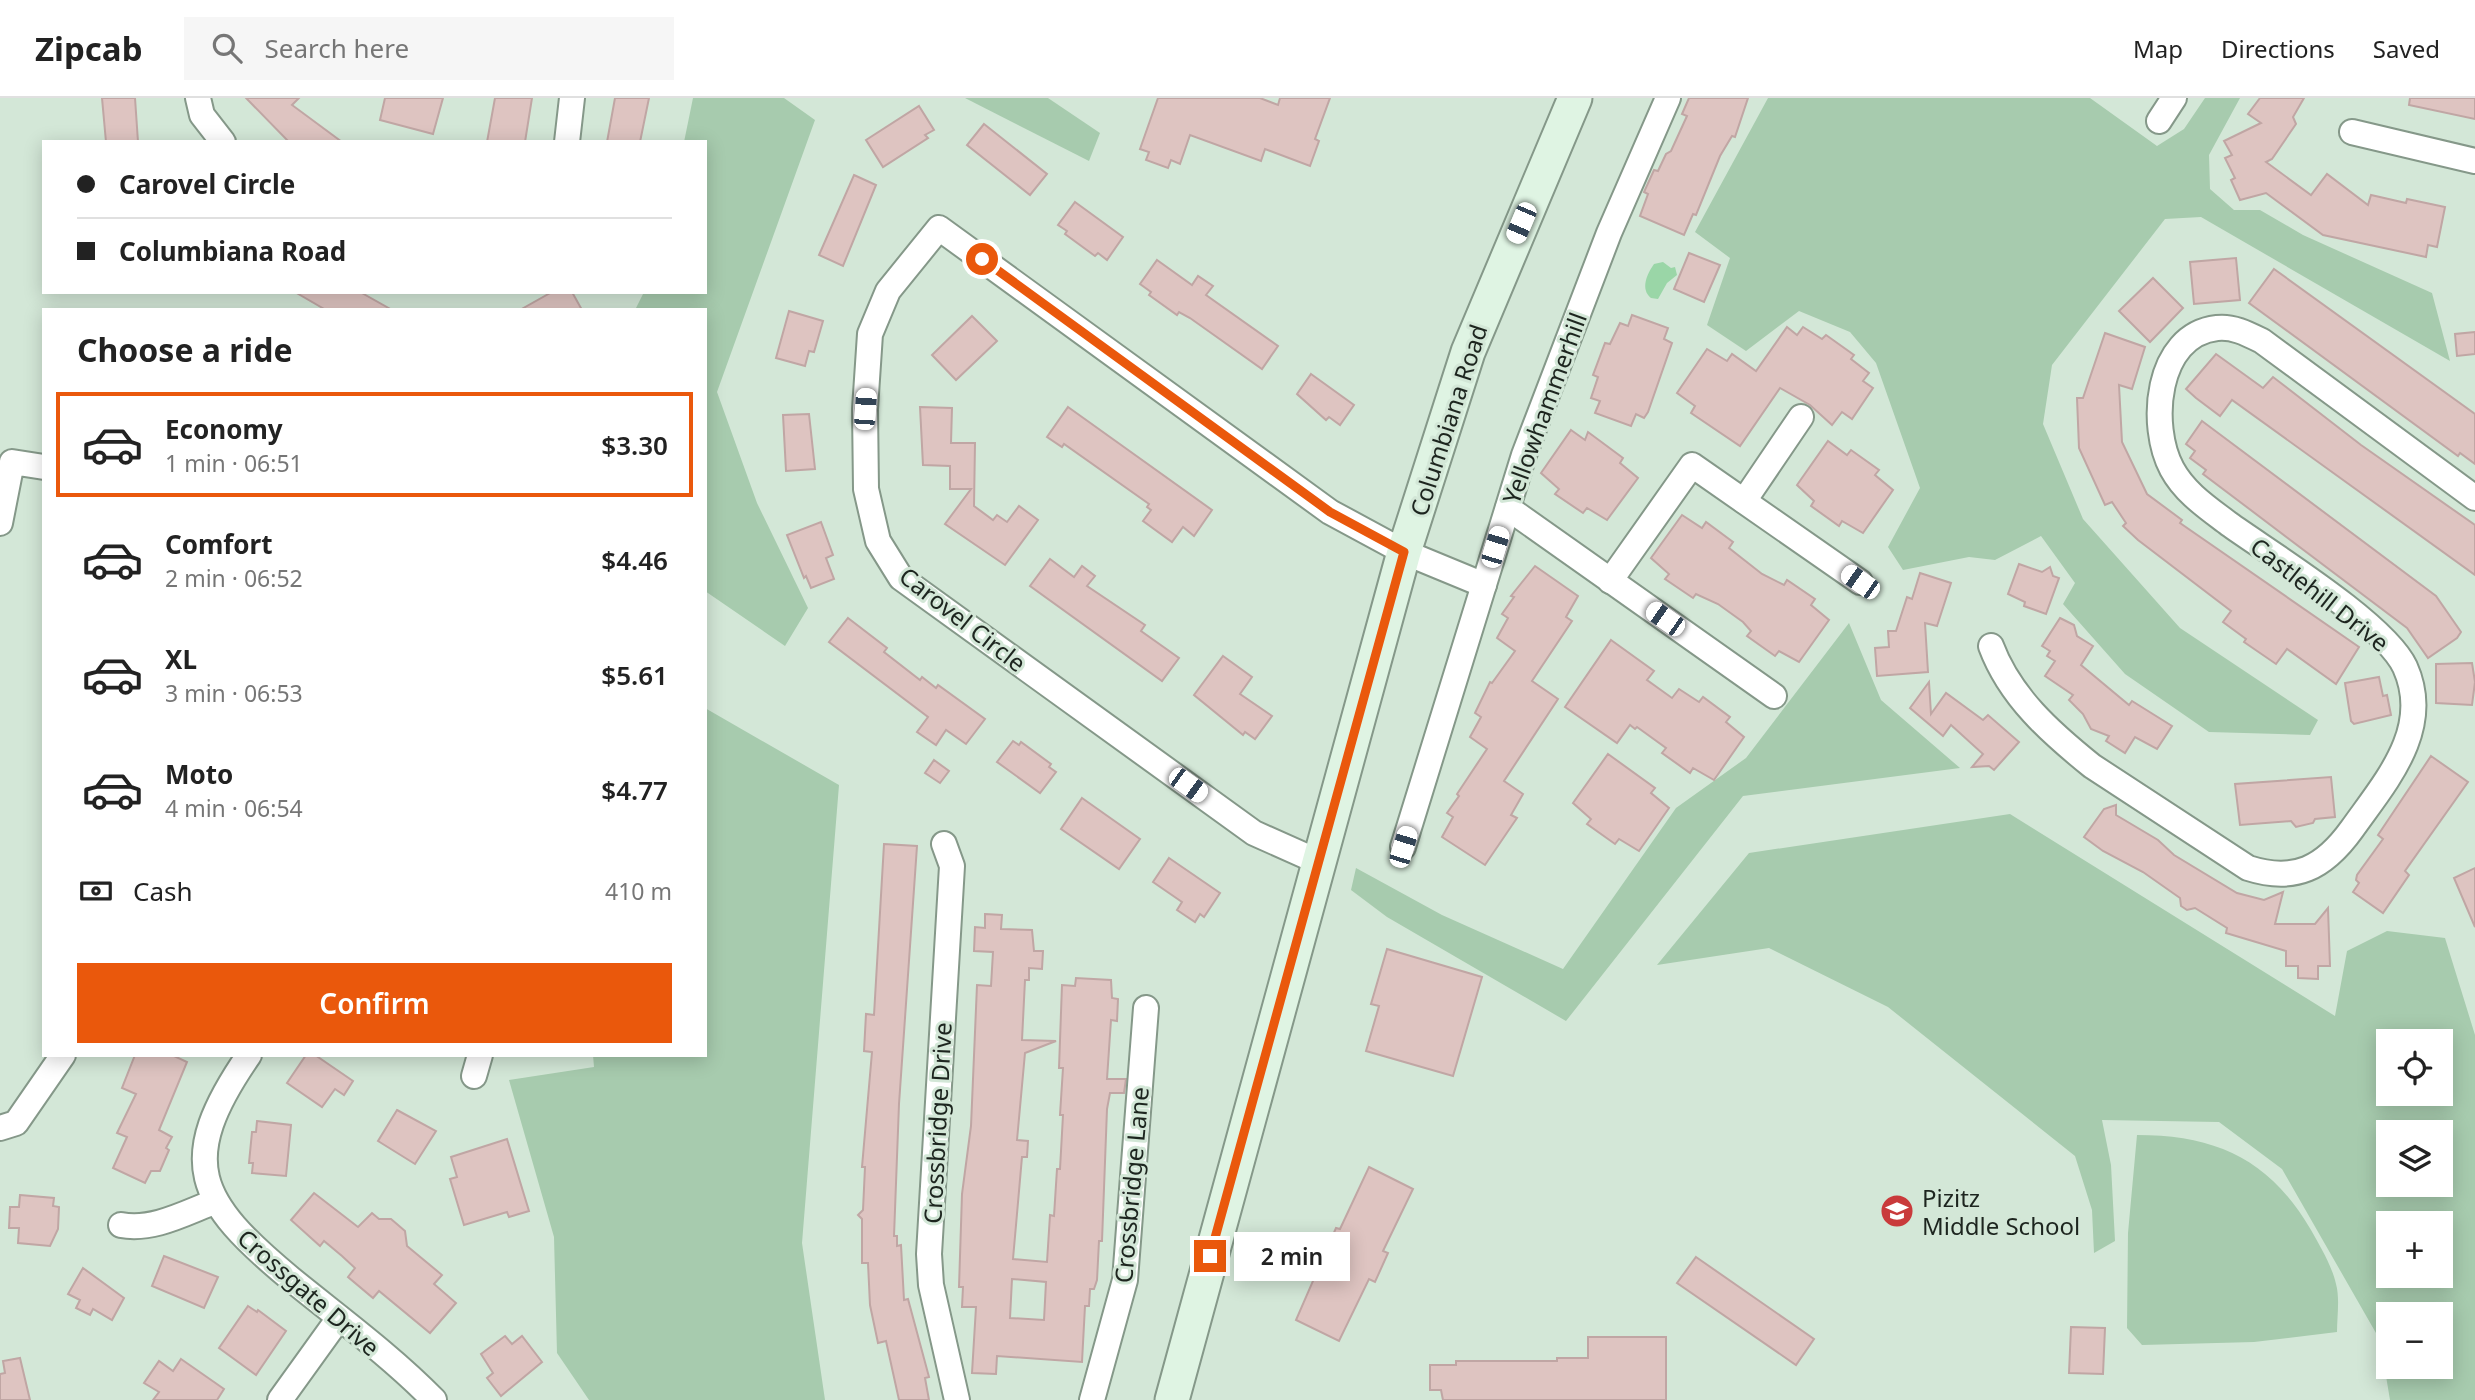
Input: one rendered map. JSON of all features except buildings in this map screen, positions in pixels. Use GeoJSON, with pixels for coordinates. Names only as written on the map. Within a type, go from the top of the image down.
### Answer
{"type":"FeatureCollection","features":[{"type":"Feature","properties":{"kind":"main road","name":"Columbiana Road"},"geometry":{"type":"LineString","coordinates":[[1172,1400],[1404,552],[1468,352],[1575,98]]}},
{"type":"Feature","properties":{"kind":"street"},"geometry":{"type":"LineString","coordinates":[[198,98],[202,115],[221,140]]}},
{"type":"Feature","properties":{"kind":"street"},"geometry":{"type":"LineString","coordinates":[[567,140],[572,98]]}},
{"type":"Feature","properties":{"kind":"street","name":"Yellowhammerhill"},"geometry":{"type":"LineString","coordinates":[[1403,847],[1524,455],[1577,314],[1668,98]]}},
{"type":"Feature","properties":{"kind":"street"},"geometry":{"type":"LineString","coordinates":[[2158,121],[2174,98]]}},
{"type":"Feature","properties":{"kind":"street"},"geometry":{"type":"LineString","coordinates":[[2352,132],[2475,161]]}},
{"type":"Feature","properties":{"kind":"street","name":"Carovel Circle"},"geometry":{"type":"LineString","coordinates":[[1319,862],[1254,833],[901,578],[878,541],[866,489],[865,409],[870,334],[888,290],[939,228],[1330,512],[1404,552]]}},
{"type":"Feature","properties":{"kind":"street","name":"Castlehill Drive"},"geometry":{"type":"LineString","coordinates":[[1991,646],[2002,675],[2022,700],[2068,747],[2092,766],[2248,868],[2267,874],[2302,871],[2336,850],[2397,764],[2412,729],[2412,687],[2404,666],[2380,635],[2203,504],[2172,470],[2163,446],[2160,419],[2162,390],[2174,357],[2185,344],[2216,328],[2232,329],[2255,337],[2475,498]]}},
{"type":"Feature","properties":{"kind":"street"},"geometry":{"type":"LineString","coordinates":[[1744,501],[1801,417]]}},
{"type":"Feature","properties":{"kind":"street"},"geometry":{"type":"LineString","coordinates":[[0,523],[12,462],[42,467]]}},
{"type":"Feature","properties":{"kind":"street"},"geometry":{"type":"LineString","coordinates":[[1610,581],[1692,466],[1860,582]]}},
{"type":"Feature","properties":{"kind":"street"},"geometry":{"type":"LineString","coordinates":[[1508,508],[1774,696]]}},
{"type":"Feature","properties":{"kind":"street"},"geometry":{"type":"LineString","coordinates":[[1404,552],[1484,585]]}},
{"type":"Feature","properties":{"kind":"street","name":"Crossbridge Drive"},"geometry":{"type":"LineString","coordinates":[[944,844],[952,866],[929,1254],[931,1285],[957,1400]]}},
{"type":"Feature","properties":{"kind":"street","name":"Crossbridge Lane"},"geometry":{"type":"LineString","coordinates":[[1092,1400],[1125,1280],[1146,1008]]}},
{"type":"Feature","properties":{"kind":"street"},"geometry":{"type":"LineString","coordinates":[[0,1128],[16,1124],[62,1057]]}},
{"type":"Feature","properties":{"kind":"street","name":"Crossgate Drive"},"geometry":{"type":"LineString","coordinates":[[248,1057],[224,1092],[210,1127],[207,1163],[214,1202],[241,1236],[434,1400]]}},
{"type":"Feature","properties":{"kind":"street"},"geometry":{"type":"LineString","coordinates":[[121,1225],[135,1227],[155,1224],[214,1202]]}},
{"type":"Feature","properties":{"kind":"street"},"geometry":{"type":"LineString","coordinates":[[280,1400],[339,1318]]}},
{"type":"Feature","properties":{"kind":"shaded area"},"geometry":{"type":"Polygon","coordinates":[[[693,98],[784,98],[815,120],[717,392],[757,503],[808,608],[785,646],[707,592],[707,308],[636,308],[643,294],[707,294],[707,140],[684,140],[693,98]]]}},
{"type":"Feature","properties":{"kind":"shaded area"},"geometry":{"type":"Polygon","coordinates":[[[965,98],[1048,98],[1100,133],[1089,161],[965,98]]]}},
{"type":"Feature","properties":{"kind":"shaded area"},"geometry":{"type":"Polygon","coordinates":[[[1768,98],[2090,98],[2157,146],[2184,129],[2205,98],[2240,98],[2209,155],[2210,189],[2234,210],[2260,210],[2303,235],[2432,293],[2450,361],[2201,217],[2165,219],[2052,365],[2043,424],[2083,519],[2180,628],[2318,720],[2310,735],[2209,732],[2125,674],[2063,604],[2075,583],[2041,536],[1995,560],[1969,557],[1903,570],[1888,547],[1920,488],[1876,363],[1850,332],[1799,311],[1746,351],[1707,325],[1730,258],[1695,232],[1768,98]]]}},
{"type":"Feature","properties":{"kind":"shaded area"},"geometry":{"type":"Polygon","coordinates":[[[1663,262],[1671,268],[1675,267],[1677,275],[1667,283],[1658,299],[1651,298],[1645,286],[1647,277],[1654,264],[1663,262]]]}},
{"type":"Feature","properties":{"kind":"shaded area"},"geometry":{"type":"Polygon","coordinates":[[[1849,623],[1881,700],[1960,768],[1743,796],[1566,1021],[1387,917],[1351,890],[1356,868],[1442,915],[1563,969],[1676,808],[1746,758],[1849,623]]]}},
{"type":"Feature","properties":{"kind":"shaded area"},"geometry":{"type":"Polygon","coordinates":[[[707,709],[839,785],[802,1243],[825,1400],[589,1400],[557,1353],[554,1237],[509,1080],[594,1067],[593,1057],[707,1057],[707,709]]]}},
{"type":"Feature","properties":{"kind":"shaded area"},"geometry":{"type":"Polygon","coordinates":[[[2010,814],[2335,1016],[2347,951],[2387,931],[2445,938],[2475,1035],[2475,1400],[2390,1400],[2386,1379],[2453,1379],[2453,1302],[2376,1302],[2376,1333],[2282,1169],[2219,1122],[2102,1120],[2111,1165],[2115,1241],[2094,1253],[2092,1210],[2075,1156],[1888,1007],[1769,948],[1657,965],[1749,853],[2010,814]]]}},
{"type":"Feature","properties":{"kind":"shaded area"},"geometry":{"type":"Polygon","coordinates":[[[2137,1135],[2166,1136],[2216,1147],[2239,1156],[2278,1186],[2311,1230],[2332,1270],[2338,1295],[2337,1332],[2254,1342],[2142,1345],[2127,1328],[2128,1233],[2137,1135]]]}},
{"type":"Feature","properties":{"kind":"place","name":"Pizitz Middle School"},"geometry":{"type":"Point","coordinates":[1897,1211]}},
{"type":"Feature","properties":{"kind":"route"},"geometry":{"type":"LineString","coordinates":[[982,259],[1330,512],[1404,552],[1210,1256]]}}]}
